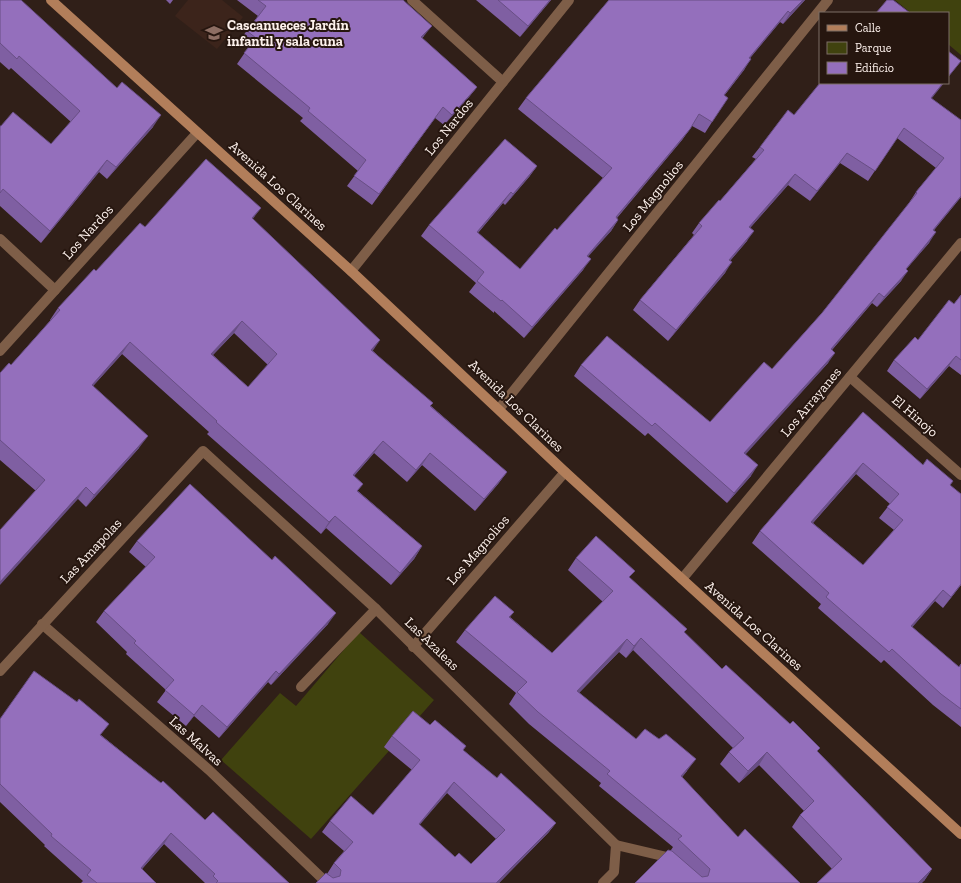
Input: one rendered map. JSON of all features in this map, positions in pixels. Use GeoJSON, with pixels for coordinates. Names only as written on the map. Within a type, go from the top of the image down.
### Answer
{"type":"FeatureCollection","features":[{"type":"Feature","properties":{"kind":"main road","name":"Avenida Los Clarines"},"geometry":{"type":"LineString","coordinates":[[51,0],[351,271],[565,472],[961,834]]}},
{"type":"Feature","properties":{"kind":"street"},"geometry":{"type":"LineString","coordinates":[[412,0],[503,82]]}},
{"type":"Feature","properties":{"kind":"street","name":"Los Nardos"},"geometry":{"type":"LineString","coordinates":[[351,271],[569,0]]}},
{"type":"Feature","properties":{"kind":"street","name":"Los Magnolios"},"geometry":{"type":"LineString","coordinates":[[499,409],[828,0]]}},
{"type":"Feature","properties":{"kind":"street","name":"Los Nardos"},"geometry":{"type":"LineString","coordinates":[[0,351],[197,132]]}},
{"type":"Feature","properties":{"kind":"street"},"geometry":{"type":"LineString","coordinates":[[0,239],[55,290]]}},
{"type":"Feature","properties":{"kind":"street","name":"Los Arrayanes"},"geometry":{"type":"LineString","coordinates":[[682,579],[961,243]]}},
{"type":"Feature","properties":{"kind":"street","name":"El Hinojo"},"geometry":{"type":"LineString","coordinates":[[850,378],[961,475]]}},
{"type":"Feature","properties":{"kind":"street","name":"Las Azaleas"},"geometry":{"type":"LineString","coordinates":[[203,451],[376,609],[616,845]]}},
{"type":"Feature","properties":{"kind":"street","name":"Las Amapolas"},"geometry":{"type":"LineString","coordinates":[[0,671],[203,451]]}},
{"type":"Feature","properties":{"kind":"street","name":"Los Magnolios"},"geometry":{"type":"LineString","coordinates":[[413,647],[565,472]]}},
{"type":"Feature","properties":{"kind":"street"},"geometry":{"type":"LineString","coordinates":[[301,687],[376,609]]}},
{"type":"Feature","properties":{"kind":"street","name":"Las Malvas"},"geometry":{"type":"LineString","coordinates":[[42,624],[209,770],[327,883]]}},
{"type":"Feature","properties":{"kind":"street"},"geometry":{"type":"LineString","coordinates":[[603,883],[614,872],[616,845],[667,857],[678,867]]}},
{"type":"Feature","properties":{"kind":"shaded area","name":"Cascanueces Jardín infantil y sala cuna"},"geometry":{"type":"Polygon","coordinates":[[[188,0],[222,0],[243,17],[217,49],[175,16],[188,0]]]}},
{"type":"Feature","properties":{"kind":"green space"},"geometry":{"type":"Polygon","coordinates":[[[895,0],[961,0],[961,55],[949,45],[949,12],[910,12],[895,0]]]}},
{"type":"Feature","properties":{"kind":"green space"},"geometry":{"type":"Polygon","coordinates":[[[359,632],[434,700],[311,839],[221,760],[280,693],[296,706],[359,632]]]}},
{"type":"Feature","properties":{"kind":"building"},"geometry":{"type":"Polygon","coordinates":[[[0,0],[21,0],[117,88],[122,82],[161,115],[116,167],[107,160],[50,231],[3,189],[0,193],[0,126],[13,112],[51,144],[80,111],[19,56],[17,59],[0,43],[0,0]]]}},
{"type":"Feature","properties":{"kind":"building"},"geometry":{"type":"Polygon","coordinates":[[[258,0],[403,0],[432,26],[421,37],[477,87],[452,115],[443,107],[379,194],[354,176],[366,160],[308,111],[310,108],[244,53],[256,38],[247,31],[266,6],[258,0]]]}},
{"type":"Feature","properties":{"kind":"building"},"geometry":{"type":"Polygon","coordinates":[[[498,0],[550,0],[528,26],[498,0]]]}},
{"type":"Feature","properties":{"kind":"building"},"geometry":{"type":"Polygon","coordinates":[[[609,0],[803,0],[790,13],[788,11],[749,58],[751,59],[724,95],[728,98],[712,122],[699,114],[690,129],[616,217],[618,220],[587,256],[591,259],[532,327],[502,300],[501,301],[477,281],[484,272],[429,225],[505,139],[537,166],[513,194],[511,192],[477,232],[520,269],[555,228],[557,230],[612,168],[526,98],[609,0]]]}},
{"type":"Feature","properties":{"kind":"building"},"geometry":{"type":"Polygon","coordinates":[[[887,0],[893,0],[909,12],[877,12],[887,0]]]}},
{"type":"Feature","properties":{"kind":"building"},"geometry":{"type":"Polygon","coordinates":[[[949,52],[961,61],[949,76],[949,52]]]}},
{"type":"Feature","properties":{"kind":"building"},"geometry":{"type":"Polygon","coordinates":[[[819,84],[942,84],[931,98],[961,120],[961,196],[933,230],[936,232],[906,269],[908,271],[884,297],[879,293],[831,349],[835,353],[744,453],[758,465],[734,493],[655,423],[652,426],[581,365],[607,336],[710,422],[764,362],[772,369],[822,313],[944,158],[904,128],[875,171],[847,153],[817,191],[795,174],[749,227],[754,231],[729,260],[732,262],[676,330],[640,300],[702,226],[699,223],[764,150],[760,147],[788,110],[794,115],[819,84]]]}},
{"type":"Feature","properties":{"kind":"building"},"geometry":{"type":"Polygon","coordinates":[[[206,159],[261,208],[252,218],[380,340],[371,350],[433,403],[430,406],[507,472],[484,499],[430,453],[416,470],[383,441],[353,475],[363,484],[357,491],[422,546],[400,573],[335,516],[329,522],[216,422],[217,421],[130,342],[92,385],[148,436],[94,495],[86,487],[0,582],[0,530],[45,480],[0,440],[0,373],[9,363],[11,365],[60,310],[58,308],[94,269],[96,271],[140,223],[145,227],[206,159]],[[242,321],[211,354],[248,387],[277,354],[242,321]]]}},
{"type":"Feature","properties":{"kind":"building"},"geometry":{"type":"Polygon","coordinates":[[[961,295],[961,360],[956,356],[927,389],[894,360],[915,337],[918,340],[949,300],[954,304],[961,295]]]}},
{"type":"Feature","properties":{"kind":"building"},"geometry":{"type":"Polygon","coordinates":[[[863,412],[923,465],[927,459],[953,481],[950,485],[961,494],[961,584],[951,597],[943,590],[911,626],[959,667],[961,664],[961,709],[941,694],[892,649],[889,652],[826,597],[829,593],[760,531],[863,412]],[[863,463],[811,522],[863,565],[903,520],[887,507],[899,494],[863,463]]]}},
{"type":"Feature","properties":{"kind":"building"},"geometry":{"type":"Polygon","coordinates":[[[190,484],[272,560],[275,556],[336,613],[279,674],[276,671],[227,727],[202,705],[194,715],[165,690],[174,680],[134,643],[136,641],[104,611],[155,557],[137,541],[190,484]]]}},
{"type":"Feature","properties":{"kind":"building"},"geometry":{"type":"Polygon","coordinates":[[[596,536],[635,571],[629,577],[687,629],[684,632],[722,669],[726,665],[790,724],[793,721],[820,748],[817,751],[932,869],[918,883],[817,883],[842,859],[800,815],[814,801],[767,752],[748,771],[729,752],[744,738],[641,638],[634,646],[627,639],[577,691],[636,739],[645,729],[659,739],[666,734],[696,759],[681,776],[738,837],[745,829],[800,883],[635,883],[668,850],[672,851],[702,877],[708,876],[710,869],[678,839],[682,836],[607,774],[610,771],[538,712],[517,692],[527,682],[465,630],[495,596],[514,612],[509,617],[552,653],[613,591],[576,558],[596,536]]]}},
{"type":"Feature","properties":{"kind":"building"},"geometry":{"type":"Polygon","coordinates":[[[34,671],[77,702],[79,699],[109,724],[100,735],[161,783],[163,781],[205,820],[213,812],[289,883],[216,883],[218,881],[213,876],[215,874],[171,833],[141,868],[156,883],[97,883],[87,875],[91,870],[51,836],[52,834],[0,784],[0,719],[34,671]]]}},
{"type":"Feature","properties":{"kind":"building"},"geometry":{"type":"Polygon","coordinates":[[[413,711],[430,725],[435,720],[466,746],[463,750],[497,778],[501,773],[556,823],[496,883],[316,883],[326,873],[333,878],[340,876],[341,870],[334,863],[353,842],[330,821],[351,796],[373,815],[420,760],[392,736],[413,711]],[[454,782],[419,824],[455,857],[459,853],[471,864],[505,830],[454,782]]]}},
{"type":"Feature","properties":{"kind":"place","name":"Cascanueces Jardín infantil y sala cuna"},"geometry":{"type":"Point","coordinates":[214,33]}}]}
